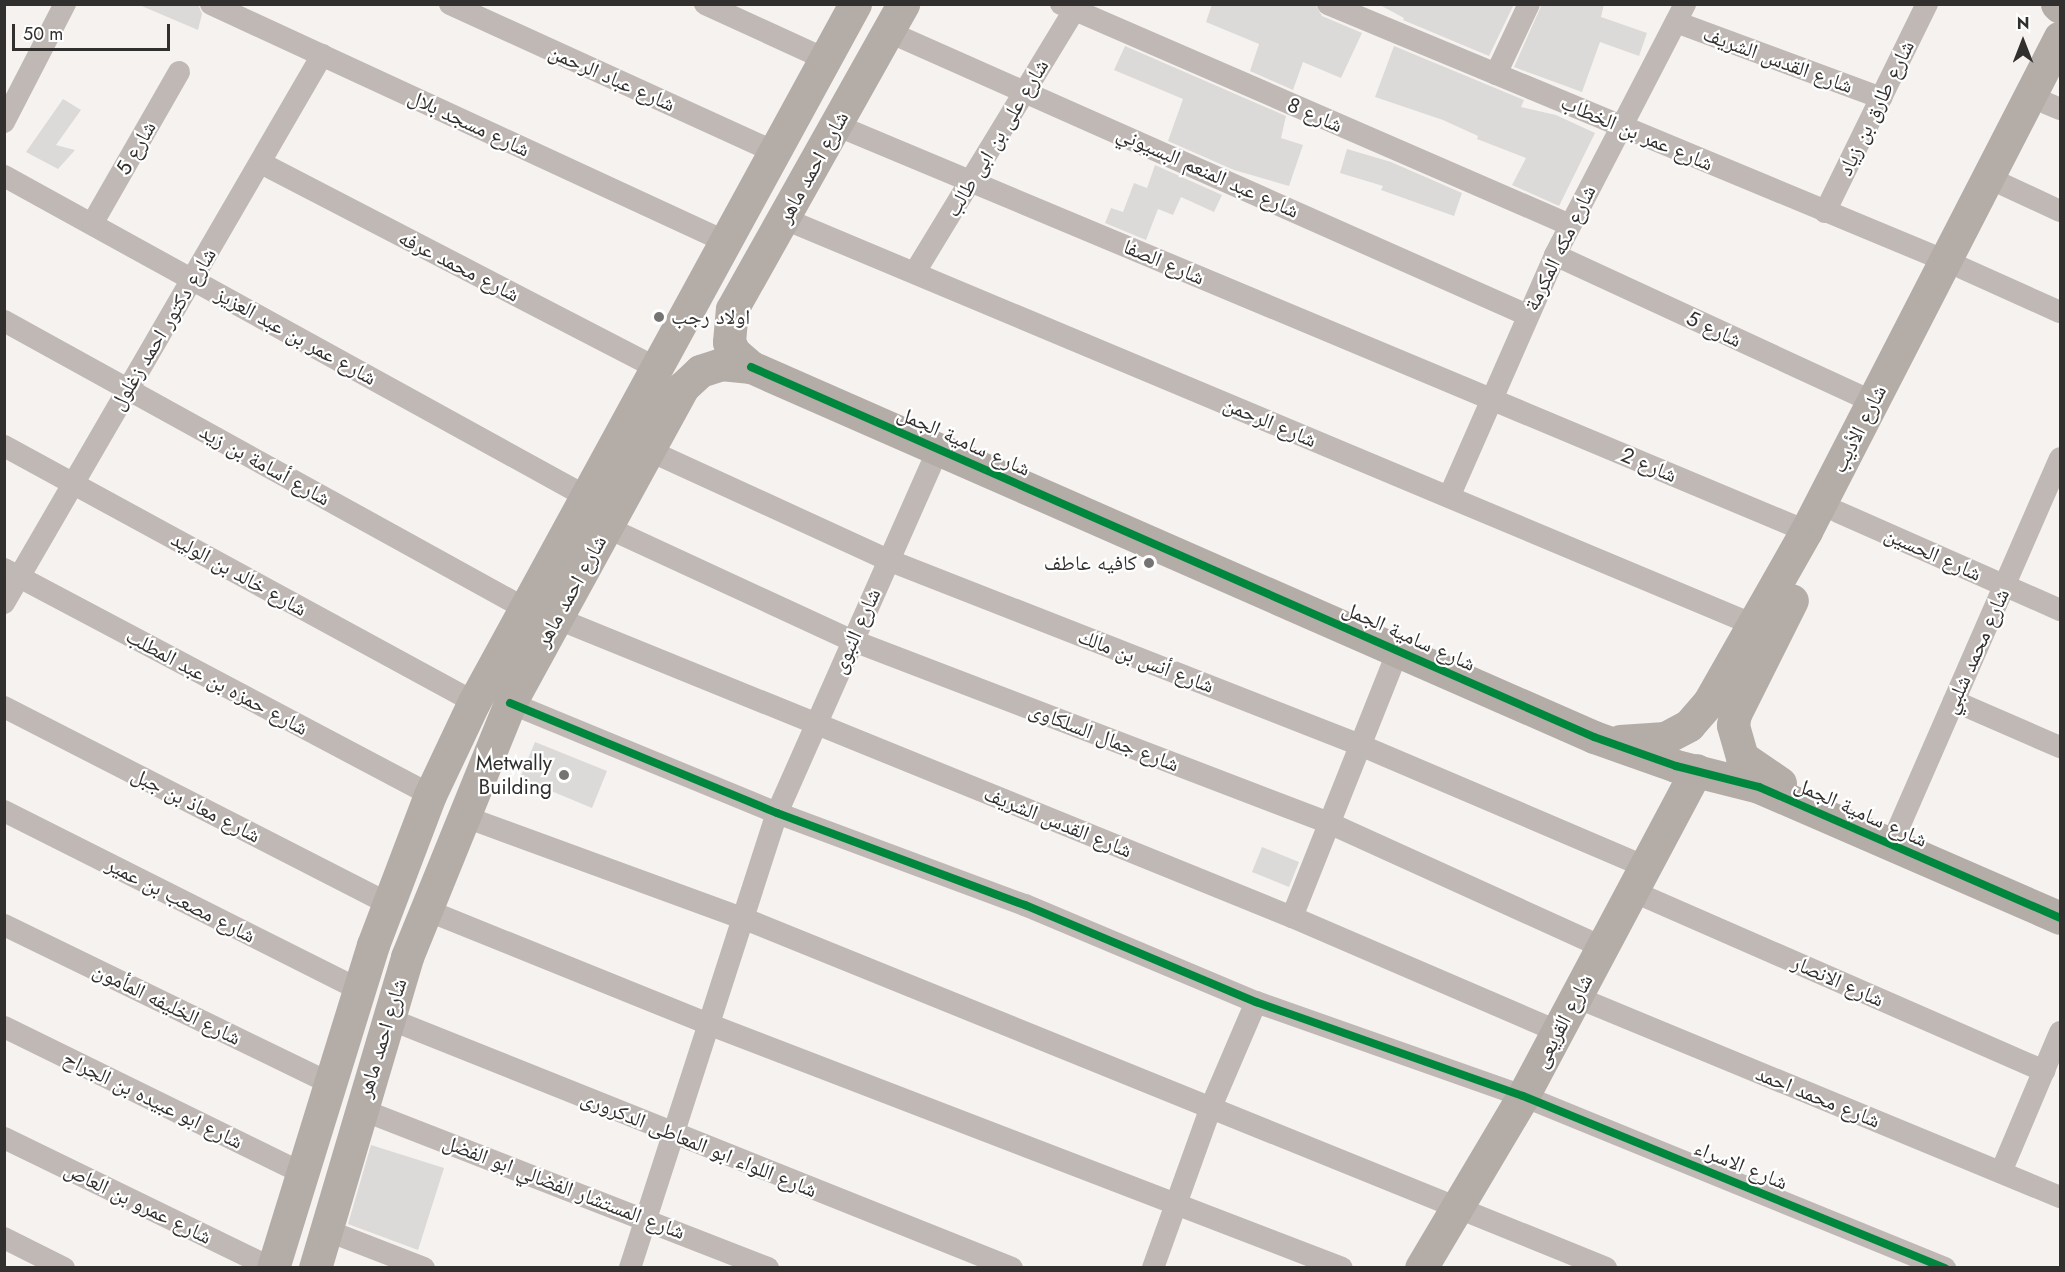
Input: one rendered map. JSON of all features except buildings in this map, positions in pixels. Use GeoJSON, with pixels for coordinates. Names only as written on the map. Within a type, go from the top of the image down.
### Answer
{"type":"FeatureCollection","features":[{"type":"Feature","properties":{"kind":"street"},"geometry":{"type":"LineString","coordinates":[[4,122],[65,4]]}},
{"type":"Feature","properties":{"kind":"street","name":"شارع مسجد بلال"},"geometry":{"type":"LineString","coordinates":[[211,4],[726,242]]}},
{"type":"Feature","properties":{"kind":"street","name":"شارع عباد الرحمن"},"geometry":{"type":"LineString","coordinates":[[450,4],[775,152]]}},
{"type":"Feature","properties":{"kind":"street"},"geometry":{"type":"LineString","coordinates":[[705,4],[825,59]]}},
{"type":"Feature","properties":{"kind":"street","name":"شارع احمد ماهر"},"geometry":{"type":"LineString","coordinates":[[315,1268],[360,1109],[407,957],[424,909],[510,703],[541,614],[587,497],[855,4]]}},
{"type":"Feature","properties":{"kind":"street","name":"شارع عمر بن الخطاب"},"geometry":{"type":"LineString","coordinates":[[1328,4],[1377,14],[1496,74],[2061,312]]}},
{"type":"Feature","properties":{"kind":"street"},"geometry":{"type":"LineString","coordinates":[[1496,74],[1528,4]]}},
{"type":"Feature","properties":{"kind":"street","name":"شارع طارق بن زياد"},"geometry":{"type":"LineString","coordinates":[[1825,212],[1927,4]]}},
{"type":"Feature","properties":{"kind":"street","name":"شارع على بن ابى طالب"},"geometry":{"type":"LineString","coordinates":[[915,272],[1025,90],[1071,6]]}},
{"type":"Feature","properties":{"kind":"street","name":"شارع 8"},"geometry":{"type":"LineString","coordinates":[[1071,6],[1570,225]]}},
{"type":"Feature","properties":{"kind":"street","name":"شارع القدس الشريف"},"geometry":{"type":"LineString","coordinates":[[1680,13],[1881,98]]}},
{"type":"Feature","properties":{"kind":"street","name":"شارع مكه المكرمة"},"geometry":{"type":"LineString","coordinates":[[1449,497],[1555,255],[1680,13]]}},
{"type":"Feature","properties":{"kind":"street","name":"شارع احمد ماهر"},"geometry":{"type":"LineString","coordinates":[[751,367],[734,352],[729,342],[732,309],[785,219],[896,18]]}},
{"type":"Feature","properties":{"kind":"street","name":"شارع عبد المنعم البسيوني"},"geometry":{"type":"LineString","coordinates":[[896,18],[1025,90],[1527,315]]}},
{"type":"Feature","properties":{"kind":"street","name":"شارع الأديب"},"geometry":{"type":"LineString","coordinates":[[1828,818],[1809,800],[1750,765],[1737,747],[1733,725],[1734,714],[1838,512],[2061,38]]}},
{"type":"Feature","properties":{"kind":"street","name":"شارع دكتور احمد زغلول"},"geometry":{"type":"LineString","coordinates":[[4,603],[12,573],[72,483],[322,55]]}},
{"type":"Feature","properties":{"kind":"street","name":"شارع 5"},"geometry":{"type":"LineString","coordinates":[[92,224],[179,72]]}},
{"type":"Feature","properties":{"kind":"street","name":"شارع الأديب"},"geometry":{"type":"LineString","coordinates":[[1594,737],[1625,742],[1652,741],[1689,725],[1708,702],[1806,531],[1873,402],[2056,96]]}},
{"type":"Feature","properties":{"kind":"street","name":"شارع الصفا"},"geometry":{"type":"LineString","coordinates":[[836,124],[1491,400]]}},
{"type":"Feature","properties":{"kind":"street","name":"شارع محمد عرفه"},"geometry":{"type":"LineString","coordinates":[[261,163],[657,368]]}},
{"type":"Feature","properties":{"kind":"street","name":"شارع عمر بن عبد العزيز"},"geometry":{"type":"LineString","coordinates":[[4,176],[587,497]]}},
{"type":"Feature","properties":{"kind":"street"},"geometry":{"type":"LineString","coordinates":[[2004,185],[2061,211]]}},
{"type":"Feature","properties":{"kind":"street","name":"شارع الرحمن"},"geometry":{"type":"LineString","coordinates":[[785,219],[1754,625]]}},
{"type":"Feature","properties":{"kind":"street","name":"شارع 5"},"geometry":{"type":"LineString","coordinates":[[1555,255],[1873,402]]}},
{"type":"Feature","properties":{"kind":"street"},"geometry":{"type":"LineString","coordinates":[[699,290],[732,309]]}},
{"type":"Feature","properties":{"kind":"street","name":"شارع أسامة بن زيد"},"geometry":{"type":"LineString","coordinates":[[4,321],[541,614]]}},
{"type":"Feature","properties":{"kind":"street","name":"شارع احمد ماهر"},"geometry":{"type":"LineString","coordinates":[[272,1268],[358,989],[387,903],[430,795],[474,702],[606,527],[691,378],[721,364],[751,367]]}},
{"type":"Feature","properties":{"kind":"street","name":"شارع سامية الجمل"},"geometry":{"type":"LineString","coordinates":[[751,367],[1594,737],[1696,770],[1759,787],[2061,918]]}},
{"type":"Feature","properties":{"kind":"street","name":"شارع 2"},"geometry":{"type":"LineString","coordinates":[[1491,400],[1806,531]]}},
{"type":"Feature","properties":{"kind":"street","name":"شارع خالد بن الوليد"},"geometry":{"type":"LineString","coordinates":[[4,446],[474,702]]}},
{"type":"Feature","properties":{"kind":"street","name":"شارع أنس بن مالك"},"geometry":{"type":"LineString","coordinates":[[648,450],[888,560],[1360,746],[1639,879]]}},
{"type":"Feature","properties":{"kind":"street","name":"شارع النبوى"},"geometry":{"type":"LineString","coordinates":[[630,1268],[708,1024],[745,919],[777,813],[851,640],[938,450]]}},
{"type":"Feature","properties":{"kind":"street","name":"شارع محمد شلبي"},"geometry":{"type":"LineString","coordinates":[[1891,845],[2004,585],[2055,485],[2061,458]]}},
{"type":"Feature","properties":{"kind":"street","name":"شارع الحسين"},"geometry":{"type":"LineString","coordinates":[[1838,512],[2061,610]]}},
{"type":"Feature","properties":{"kind":"street","name":"شارع جمال السلكاوى"},"geometry":{"type":"LineString","coordinates":[[606,527],[851,640],[1329,823],[1602,947]]}},
{"type":"Feature","properties":{"kind":"street","name":"شارع حمزه بن عبد المطلب"},"geometry":{"type":"LineString","coordinates":[[12,573],[430,795]]}},
{"type":"Feature","properties":{"kind":"street","name":"شارع القدس الشريف"},"geometry":{"type":"LineString","coordinates":[[541,614],[1292,917],[1557,1031]]}},
{"type":"Feature","properties":{"kind":"street"},"geometry":{"type":"LineString","coordinates":[[1292,917],[1398,651]]}},
{"type":"Feature","properties":{"kind":"street"},"geometry":{"type":"LineString","coordinates":[[1954,701],[2061,747]]}},
{"type":"Feature","properties":{"kind":"street","name":"شارع الاسراء"},"geometry":{"type":"LineString","coordinates":[[510,703],[777,813],[1025,905],[1256,1002],[1523,1096],[1945,1268]]}},
{"type":"Feature","properties":{"kind":"street","name":"شارع معاذ بن جبل"},"geometry":{"type":"LineString","coordinates":[[4,706],[387,903]]}},
{"type":"Feature","properties":{"kind":"street","name":"شارع القريعى"},"geometry":{"type":"LineString","coordinates":[[1421,1268],[1455,1205],[1523,1096],[1696,770]]}},
{"type":"Feature","properties":{"kind":"street","name":"شارع مصعب بن عمير"},"geometry":{"type":"LineString","coordinates":[[4,811],[358,989]]}},
{"type":"Feature","properties":{"kind":"street"},"geometry":{"type":"LineString","coordinates":[[463,816],[745,919],[1606,1268]]}},
{"type":"Feature","properties":{"kind":"street","name":"شارع الانصار"},"geometry":{"type":"LineString","coordinates":[[1639,879],[2044,1071]]}},
{"type":"Feature","properties":{"kind":"street"},"geometry":{"type":"LineString","coordinates":[[424,909],[708,1024],[1342,1268]]}},
{"type":"Feature","properties":{"kind":"street","name":"شارع الخليفه المأمون"},"geometry":{"type":"LineString","coordinates":[[4,925],[330,1083]]}},
{"type":"Feature","properties":{"kind":"street"},"geometry":{"type":"LineString","coordinates":[[373,945],[407,957]]}},
{"type":"Feature","properties":{"kind":"street","name":"شارع محمد احمد"},"geometry":{"type":"LineString","coordinates":[[1576,997],[2061,1197]]}},
{"type":"Feature","properties":{"kind":"street"},"geometry":{"type":"LineString","coordinates":[[1153,1268],[1211,1107],[1256,1002]]}},
{"type":"Feature","properties":{"kind":"street","name":"شارع اللواء ابو المعاطى الدكرورى"},"geometry":{"type":"LineString","coordinates":[[387,1018],[673,1135],[1012,1268]]}},
{"type":"Feature","properties":{"kind":"street","name":"شارع ابو عبيده بن الجراح"},"geometry":{"type":"LineString","coordinates":[[4,1027],[302,1173]]}},
{"type":"Feature","properties":{"kind":"street"},"geometry":{"type":"LineString","coordinates":[[2001,1172],[2061,1032]]}},
{"type":"Feature","properties":{"kind":"street","name":"شارع المستشار الفضالي ابو الفضل"},"geometry":{"type":"LineString","coordinates":[[360,1109],[646,1218],[768,1268]]}},
{"type":"Feature","properties":{"kind":"street","name":"شارع عمرو بن العاص"},"geometry":{"type":"LineString","coordinates":[[4,1138],[272,1268]]}},
{"type":"Feature","properties":{"kind":"street"},"geometry":{"type":"LineString","coordinates":[[326,1230],[424,1268]]}},
{"type":"Feature","properties":{"kind":"street"},"geometry":{"type":"LineString","coordinates":[[4,1238],[64,1268]]}},
{"type":"Feature","properties":{"kind":"cycle path"},"geometry":{"type":"LineString","coordinates":[[751,367],[1594,737],[1676,766],[1759,787],[2060,918]]}},
{"type":"Feature","properties":{"kind":"cycle path"},"geometry":{"type":"LineString","coordinates":[[510,703],[777,813],[1025,905],[1256,1002],[1523,1096],[1945,1268]]}},
{"type":"Feature","properties":{"kind":"place","name":"اولاد رجب"},"geometry":{"type":"Point","coordinates":[659,317]}},
{"type":"Feature","properties":{"kind":"place","name":"كافيه عاطف"},"geometry":{"type":"Point","coordinates":[1149,563]}},
{"type":"Feature","properties":{"kind":"place","name":"Metwally Building"},"geometry":{"type":"Point","coordinates":[564,775]}}]}
